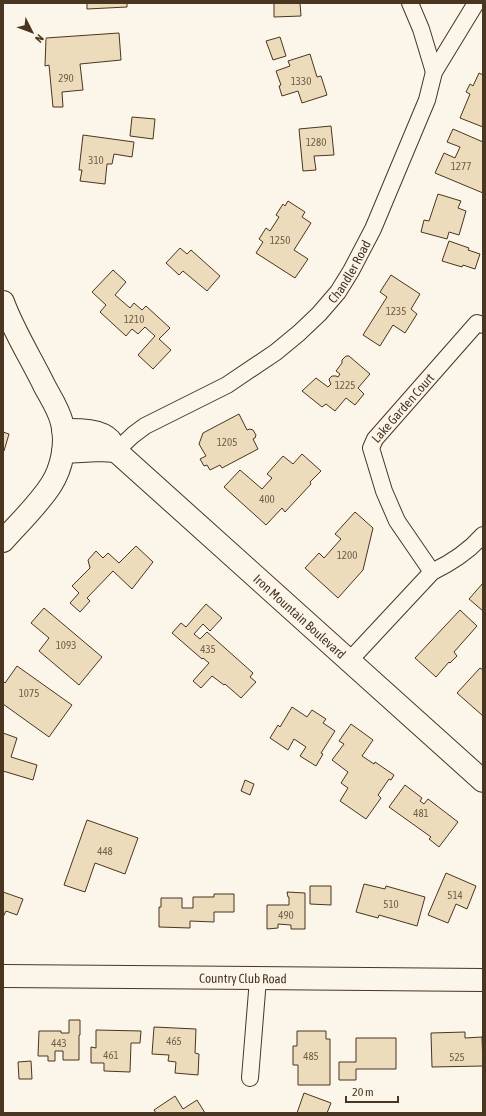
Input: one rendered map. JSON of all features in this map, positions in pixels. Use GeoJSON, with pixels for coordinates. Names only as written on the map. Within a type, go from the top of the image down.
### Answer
{"type":"FeatureCollection","features":[{"type":"Feature","properties":{"kind":"street"},"geometry":{"type":"LineString","coordinates":[[410,3],[421,28],[434,72]]}},
{"type":"Feature","properties":{"kind":"street","name":"Chandler Road"},"geometry":{"type":"LineString","coordinates":[[116,451],[132,435],[146,426],[227,385],[276,352],[320,314],[338,292],[352,271],[373,229],[427,100],[434,72],[476,3]]}},
{"type":"Feature","properties":{"kind":"street"},"geometry":{"type":"LineString","coordinates":[[3,302],[16,334],[59,414],[64,439],[63,452],[56,475],[51,484],[40,501],[3,541]]}},
{"type":"Feature","properties":{"kind":"street","name":"Lake Garden Court"},"geometry":{"type":"LineString","coordinates":[[432,572],[397,522],[384,491],[371,448],[375,439],[477,323],[483,325]]}},
{"type":"Feature","properties":{"kind":"street","name":"Iron Mountain Boulevard"},"geometry":{"type":"LineString","coordinates":[[63,430],[94,432],[104,435],[110,440],[116,451],[483,781]]}},
{"type":"Feature","properties":{"kind":"street"},"geometry":{"type":"LineString","coordinates":[[63,452],[100,450],[116,451]]}},
{"type":"Feature","properties":{"kind":"street"},"geometry":{"type":"LineString","coordinates":[[349,661],[432,572],[449,563],[466,551],[483,535]]}},
{"type":"Feature","properties":{"kind":"street","name":"Country Club Road"},"geometry":{"type":"LineString","coordinates":[[3,976],[483,980]]}},
{"type":"Feature","properties":{"kind":"street"},"geometry":{"type":"LineString","coordinates":[[250,1078],[258,979]]}},
{"type":"Feature","properties":{"kind":"building"},"geometry":{"type":"Polygon","coordinates":[[[87,3],[127,3],[127,7],[87,9],[87,3]]]}},
{"type":"Feature","properties":{"kind":"building"},"geometry":{"type":"Polygon","coordinates":[[[274,3],[300,3],[301,16],[274,17],[274,3]]]}},
{"type":"Feature","properties":{"kind":"building"},"geometry":{"type":"Polygon","coordinates":[[[119,33],[121,60],[80,64],[83,90],[62,92],[63,107],[53,107],[49,65],[45,66],[46,38],[119,33]]]}},
{"type":"Feature","properties":{"kind":"building"},"geometry":{"type":"Polygon","coordinates":[[[280,37],[286,56],[273,60],[266,41],[280,37]]]}},
{"type":"Feature","properties":{"kind":"building"},"geometry":{"type":"Polygon","coordinates":[[[310,54],[317,77],[321,76],[327,95],[302,103],[298,91],[282,96],[279,86],[281,85],[276,71],[290,66],[288,61],[310,54]]]}},
{"type":"Feature","properties":{"kind":"building"},"geometry":{"type":"Polygon","coordinates":[[[479,73],[483,75],[483,127],[460,118],[470,94],[466,92],[470,84],[473,86],[479,73]]]}},
{"type":"Feature","properties":{"kind":"building"},"geometry":{"type":"Polygon","coordinates":[[[132,117],[155,119],[153,139],[130,136],[132,117]]]}},
{"type":"Feature","properties":{"kind":"building"},"geometry":{"type":"Polygon","coordinates":[[[331,126],[334,155],[314,156],[316,170],[303,171],[299,129],[331,126]]]}},
{"type":"Feature","properties":{"kind":"building"},"geometry":{"type":"Polygon","coordinates":[[[453,129],[483,142],[483,193],[435,173],[444,153],[455,158],[460,147],[447,142],[453,129]]]}},
{"type":"Feature","properties":{"kind":"building"},"geometry":{"type":"Polygon","coordinates":[[[83,135],[134,142],[132,157],[114,154],[112,164],[107,164],[105,184],[80,181],[82,170],[79,170],[83,135]]]}},
{"type":"Feature","properties":{"kind":"building"},"geometry":{"type":"Polygon","coordinates":[[[438,194],[461,201],[458,208],[466,211],[459,235],[449,232],[447,239],[421,232],[424,220],[429,221],[438,194]]]}},
{"type":"Feature","properties":{"kind":"building"},"geometry":{"type":"Polygon","coordinates":[[[288,201],[305,212],[302,217],[311,223],[294,250],[308,259],[295,278],[256,253],[263,242],[259,239],[266,228],[270,231],[279,217],[276,215],[283,204],[285,206],[288,201]]]}},
{"type":"Feature","properties":{"kind":"building"},"geometry":{"type":"Polygon","coordinates":[[[449,241],[469,248],[468,250],[480,254],[475,269],[442,261],[449,241]]]}},
{"type":"Feature","properties":{"kind":"building"},"geometry":{"type":"Polygon","coordinates":[[[180,248],[187,254],[191,250],[220,276],[207,291],[183,271],[179,275],[166,263],[180,248]]]}},
{"type":"Feature","properties":{"kind":"building"},"geometry":{"type":"Polygon","coordinates":[[[113,270],[126,282],[115,295],[130,308],[134,303],[142,310],[146,306],[170,328],[159,339],[171,350],[153,369],[138,355],[155,336],[145,327],[138,334],[132,329],[126,336],[100,312],[106,305],[92,292],[113,270]]]}},
{"type":"Feature","properties":{"kind":"building"},"geometry":{"type":"Polygon","coordinates":[[[391,275],[420,294],[411,309],[417,314],[405,333],[393,325],[380,346],[363,335],[387,297],[380,292],[391,275]]]}},
{"type":"Feature","properties":{"kind":"building"},"geometry":{"type":"Polygon","coordinates":[[[346,356],[349,356],[370,374],[358,388],[364,394],[355,405],[346,398],[335,411],[326,404],[322,407],[302,391],[316,378],[328,387],[331,384],[329,379],[332,376],[338,377],[340,374],[336,371],[346,356]]]}},
{"type":"Feature","properties":{"kind":"building"},"geometry":{"type":"Polygon","coordinates":[[[239,414],[247,430],[253,430],[256,435],[253,439],[258,449],[222,468],[220,465],[210,470],[207,465],[204,466],[200,459],[206,456],[199,444],[203,433],[239,414]]]}},
{"type":"Feature","properties":{"kind":"building"},"geometry":{"type":"Polygon","coordinates":[[[3,432],[9,434],[4,451],[3,451],[3,432]]]}},
{"type":"Feature","properties":{"kind":"building"},"geometry":{"type":"Polygon","coordinates":[[[302,454],[321,471],[285,512],[282,508],[266,525],[224,487],[240,470],[262,489],[272,478],[267,474],[283,456],[293,464],[302,454]]]}},
{"type":"Feature","properties":{"kind":"building"},"geometry":{"type":"Polygon","coordinates":[[[355,512],[373,528],[363,570],[338,598],[305,568],[319,553],[324,558],[341,539],[335,534],[355,512]]]}},
{"type":"Feature","properties":{"kind":"building"},"geometry":{"type":"Polygon","coordinates":[[[136,546],[153,562],[132,589],[113,571],[87,598],[90,601],[80,612],[70,603],[79,593],[72,586],[90,568],[88,560],[96,551],[103,558],[108,553],[119,563],[136,546]]]}},
{"type":"Feature","properties":{"kind":"building"},"geometry":{"type":"Polygon","coordinates":[[[483,583],[483,611],[469,599],[483,583]]]}},
{"type":"Feature","properties":{"kind":"building"},"geometry":{"type":"Polygon","coordinates":[[[206,604],[222,618],[210,631],[203,624],[194,634],[200,639],[207,632],[253,673],[250,677],[256,682],[241,698],[225,684],[224,685],[212,676],[201,688],[193,681],[209,663],[203,658],[202,659],[172,633],[181,623],[186,627],[206,604]]]}},
{"type":"Feature","properties":{"kind":"building"},"geometry":{"type":"Polygon","coordinates":[[[44,608],[102,657],[79,685],[39,651],[49,638],[31,623],[44,608]]]}},
{"type":"Feature","properties":{"kind":"building"},"geometry":{"type":"Polygon","coordinates":[[[460,610],[477,626],[454,652],[457,656],[450,663],[449,662],[436,677],[415,658],[460,610]]]}},
{"type":"Feature","properties":{"kind":"building"},"geometry":{"type":"Polygon","coordinates":[[[17,666],[72,705],[49,737],[3,704],[3,681],[5,683],[17,666]]]}},
{"type":"Feature","properties":{"kind":"building"},"geometry":{"type":"Polygon","coordinates":[[[480,668],[483,670],[483,716],[457,693],[480,668]]]}},
{"type":"Feature","properties":{"kind":"building"},"geometry":{"type":"Polygon","coordinates":[[[292,707],[307,717],[312,710],[326,719],[323,723],[335,731],[321,753],[323,754],[316,766],[300,756],[306,747],[294,739],[288,750],[270,738],[278,725],[280,727],[292,707]]]}},
{"type":"Feature","properties":{"kind":"building"},"geometry":{"type":"Polygon","coordinates":[[[351,724],[373,740],[362,756],[374,764],[375,762],[394,775],[391,780],[389,779],[378,795],[381,798],[366,819],[340,801],[348,788],[341,783],[348,772],[332,760],[344,744],[339,741],[351,724]]]}},
{"type":"Feature","properties":{"kind":"building"},"geometry":{"type":"Polygon","coordinates":[[[3,733],[17,738],[11,757],[37,765],[33,780],[3,771],[3,733]]]}},
{"type":"Feature","properties":{"kind":"building"},"geometry":{"type":"Polygon","coordinates":[[[245,780],[254,784],[250,795],[241,791],[245,780]]]}},
{"type":"Feature","properties":{"kind":"building"},"geometry":{"type":"Polygon","coordinates":[[[405,785],[422,798],[420,801],[424,804],[428,799],[458,822],[439,847],[429,839],[431,837],[389,807],[405,785]]]}},
{"type":"Feature","properties":{"kind":"building"},"geometry":{"type":"Polygon","coordinates":[[[87,820],[138,838],[125,874],[95,863],[85,892],[64,885],[87,820]]]}},
{"type":"Feature","properties":{"kind":"building"},"geometry":{"type":"Polygon","coordinates":[[[446,873],[476,886],[467,909],[456,904],[448,923],[428,915],[446,873]]]}},
{"type":"Feature","properties":{"kind":"building"},"geometry":{"type":"Polygon","coordinates":[[[364,884],[385,889],[386,886],[425,897],[417,926],[379,915],[378,918],[356,912],[364,884]]]}},
{"type":"Feature","properties":{"kind":"building"},"geometry":{"type":"Polygon","coordinates":[[[310,886],[331,886],[331,905],[310,904],[310,886]]]}},
{"type":"Feature","properties":{"kind":"building"},"geometry":{"type":"Polygon","coordinates":[[[3,892],[23,899],[17,915],[6,911],[3,917],[3,892]]]}},
{"type":"Feature","properties":{"kind":"building"},"geometry":{"type":"Polygon","coordinates":[[[287,892],[305,893],[305,929],[291,929],[291,925],[278,924],[278,928],[267,929],[267,905],[289,905],[289,897],[287,892]]]}},
{"type":"Feature","properties":{"kind":"building"},"geometry":{"type":"Polygon","coordinates":[[[214,894],[234,894],[234,912],[214,912],[214,922],[190,921],[190,928],[159,927],[159,907],[161,907],[161,898],[182,898],[182,908],[193,908],[193,897],[214,897],[214,894]]]}},
{"type":"Feature","properties":{"kind":"building"},"geometry":{"type":"Polygon","coordinates":[[[69,1020],[80,1020],[79,1060],[63,1060],[63,1051],[55,1051],[55,1061],[48,1061],[48,1056],[38,1056],[39,1031],[61,1031],[61,1033],[69,1033],[69,1020]]]}},
{"type":"Feature","properties":{"kind":"building"},"geometry":{"type":"Polygon","coordinates":[[[154,1027],[196,1029],[195,1053],[199,1054],[198,1075],[175,1073],[176,1062],[168,1061],[169,1055],[152,1054],[154,1027]]]}},
{"type":"Feature","properties":{"kind":"building"},"geometry":{"type":"Polygon","coordinates":[[[96,1030],[141,1031],[140,1043],[131,1043],[130,1072],[104,1071],[104,1063],[91,1063],[91,1047],[96,1048],[96,1030]]]}},
{"type":"Feature","properties":{"kind":"building"},"geometry":{"type":"Polygon","coordinates":[[[297,1031],[326,1031],[326,1039],[330,1039],[330,1085],[298,1085],[298,1065],[293,1065],[293,1046],[297,1046],[297,1031]]]}},
{"type":"Feature","properties":{"kind":"building"},"geometry":{"type":"Polygon","coordinates":[[[465,1032],[465,1038],[482,1037],[483,1066],[432,1067],[431,1033],[465,1032]]]}},
{"type":"Feature","properties":{"kind":"building"},"geometry":{"type":"Polygon","coordinates":[[[356,1038],[396,1038],[396,1069],[356,1069],[356,1080],[339,1080],[339,1062],[356,1062],[356,1038]]]}},
{"type":"Feature","properties":{"kind":"building"},"geometry":{"type":"Polygon","coordinates":[[[31,1061],[32,1079],[19,1079],[18,1062],[31,1061]]]}},
{"type":"Feature","properties":{"kind":"building"},"geometry":{"type":"Polygon","coordinates":[[[304,1093],[331,1103],[327,1113],[297,1113],[304,1093]]]}},
{"type":"Feature","properties":{"kind":"building"},"geometry":{"type":"Polygon","coordinates":[[[175,1096],[183,1109],[197,1100],[205,1113],[156,1113],[154,1110],[175,1096]]]}}]}
